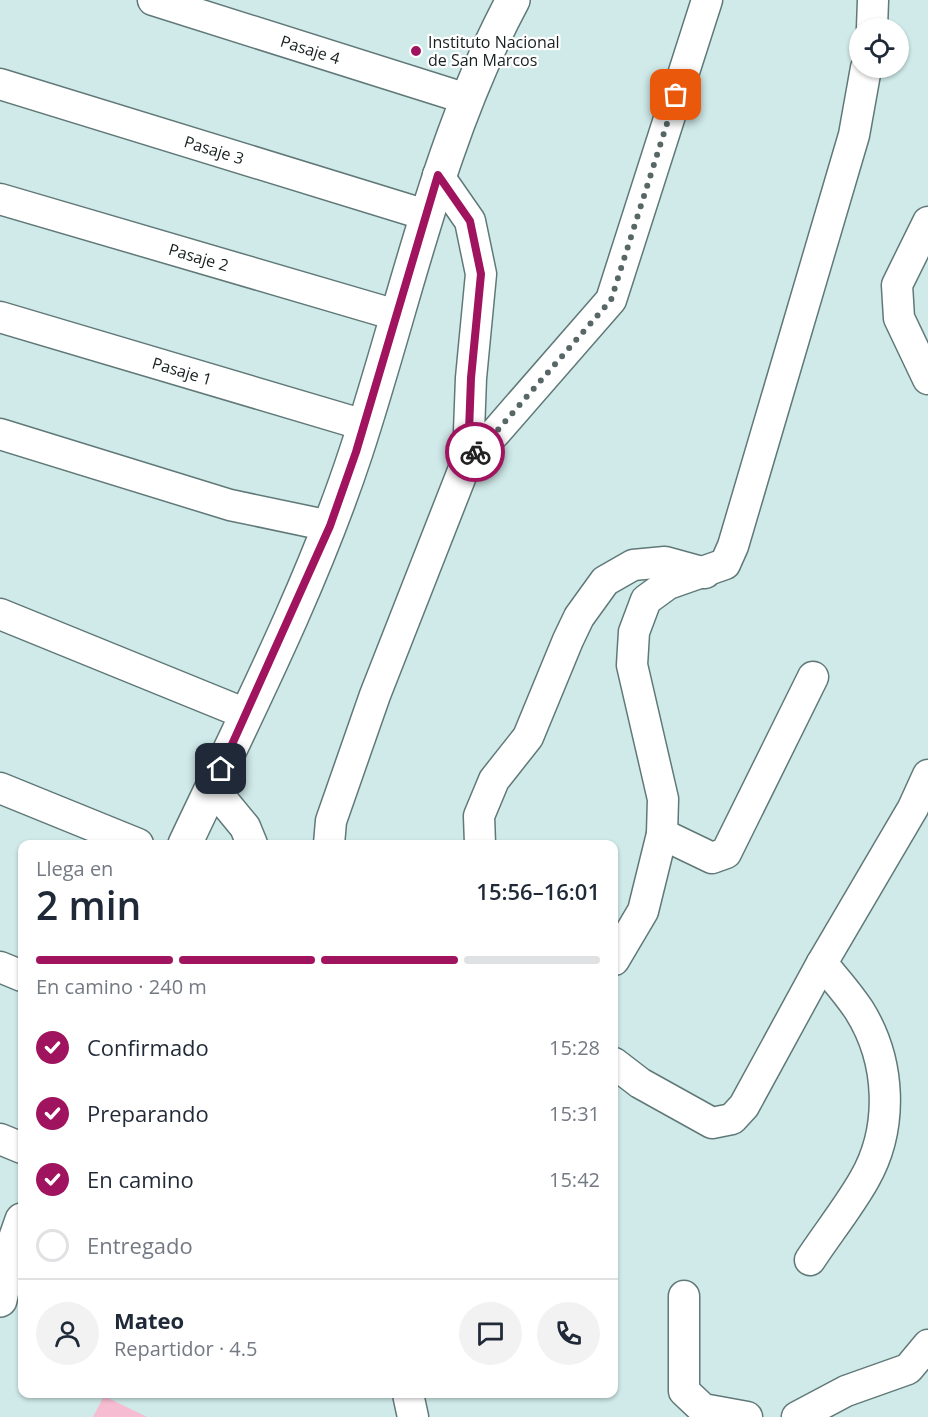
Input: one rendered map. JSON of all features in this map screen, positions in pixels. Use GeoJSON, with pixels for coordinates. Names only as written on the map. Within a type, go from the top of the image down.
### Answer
{"type":"FeatureCollection","features":[{"type":"Feature","properties":{"kind":"street","name":"Pasaje 4"},"geometry":{"type":"LineString","coordinates":[[153,0],[467,99]]}},
{"type":"Feature","properties":{"kind":"street"},"geometry":{"type":"LineString","coordinates":[[187,840],[330,526],[364,425],[438,175],[484,54],[513,0]]}},
{"type":"Feature","properties":{"kind":"street"},"geometry":{"type":"LineString","coordinates":[[468,458],[496,432],[611,300],[707,0]]}},
{"type":"Feature","properties":{"kind":"street"},"geometry":{"type":"LineString","coordinates":[[872,18],[873,0]]}},
{"type":"Feature","properties":{"kind":"street"},"geometry":{"type":"LineString","coordinates":[[618,953],[643,911],[662,834],[663,799],[632,665],[634,632],[646,600],[668,584],[705,573],[725,564],[733,546],[854,135],[864,78]]}},
{"type":"Feature","properties":{"kind":"street","name":"Pasaje 3"},"geometry":{"type":"LineString","coordinates":[[0,84],[426,215]]}},
{"type":"Feature","properties":{"kind":"street"},"geometry":{"type":"LineString","coordinates":[[329,840],[331,821],[375,695],[468,458],[471,378],[481,274],[470,221],[438,175]]}},
{"type":"Feature","properties":{"kind":"street","name":"Pasaje 2"},"geometry":{"type":"LineString","coordinates":[[0,199],[396,315]]}},
{"type":"Feature","properties":{"kind":"street"},"geometry":{"type":"LineString","coordinates":[[928,222],[897,285],[899,318],[928,379]]}},
{"type":"Feature","properties":{"kind":"street","name":"Pasaje 1"},"geometry":{"type":"LineString","coordinates":[[0,317],[364,425]]}},
{"type":"Feature","properties":{"kind":"street"},"geometry":{"type":"LineString","coordinates":[[0,434],[230,505],[330,526]]}},
{"type":"Feature","properties":{"kind":"street"},"geometry":{"type":"LineString","coordinates":[[480,840],[479,816],[494,780],[528,737],[579,617],[605,581],[633,565],[665,562],[705,573]]}},
{"type":"Feature","properties":{"kind":"street"},"geometry":{"type":"LineString","coordinates":[[0,614],[246,714]]}},
{"type":"Feature","properties":{"kind":"street"},"geometry":{"type":"LineString","coordinates":[[662,834],[712,858],[726,853],[813,677]]}},
{"type":"Feature","properties":{"kind":"street"},"geometry":{"type":"LineString","coordinates":[[618,1066],[640,1083],[712,1123],[732,1119],[744,1106],[822,963],[913,808],[928,775]]}},
{"type":"Feature","properties":{"kind":"street"},"geometry":{"type":"LineString","coordinates":[[212,787],[245,827],[250,840]]}},
{"type":"Feature","properties":{"kind":"street"},"geometry":{"type":"LineString","coordinates":[[0,788],[128,840]]}},
{"type":"Feature","properties":{"kind":"street"},"geometry":{"type":"LineString","coordinates":[[810,1260],[865,1179],[881,1137],[887,1099],[878,1051],[859,1010],[822,963]]}},
{"type":"Feature","properties":{"kind":"street"},"geometry":{"type":"LineString","coordinates":[[0,967],[18,974]]}},
{"type":"Feature","properties":{"kind":"street"},"geometry":{"type":"LineString","coordinates":[[0,1138],[18,1146]]}},
{"type":"Feature","properties":{"kind":"street"},"geometry":{"type":"LineString","coordinates":[[0,1300],[18,1234]]}},
{"type":"Feature","properties":{"kind":"street"},"geometry":{"type":"LineString","coordinates":[[684,1296],[684,1391],[703,1409],[747,1417]]}},
{"type":"Feature","properties":{"kind":"street"},"geometry":{"type":"LineString","coordinates":[[797,1417],[846,1390],[908,1369],[928,1345]]}},
{"type":"Feature","properties":{"kind":"street"},"geometry":{"type":"LineString","coordinates":[[409,1398],[413,1417]]}},
{"type":"Feature","properties":{"kind":"shaded area"},"geometry":{"type":"Polygon","coordinates":[[[103,1398],[108,1398],[147,1417],[93,1417],[103,1398]]]}},
{"type":"Feature","properties":{"kind":"way so far"},"geometry":{"type":"LineString","coordinates":[[475,452],[496,432],[581,337],[611,300],[676,95]]}},
{"type":"Feature","properties":{"kind":"place","name":"Instituto Nacional de San Marcos"},"geometry":{"type":"Point","coordinates":[416,51]}},
{"type":"Feature","properties":{"kind":"route"},"geometry":{"type":"LineString","coordinates":[[221,769],[330,526],[356,452],[438,175],[470,221],[481,274],[471,378],[468,458],[475,452]]}}]}
